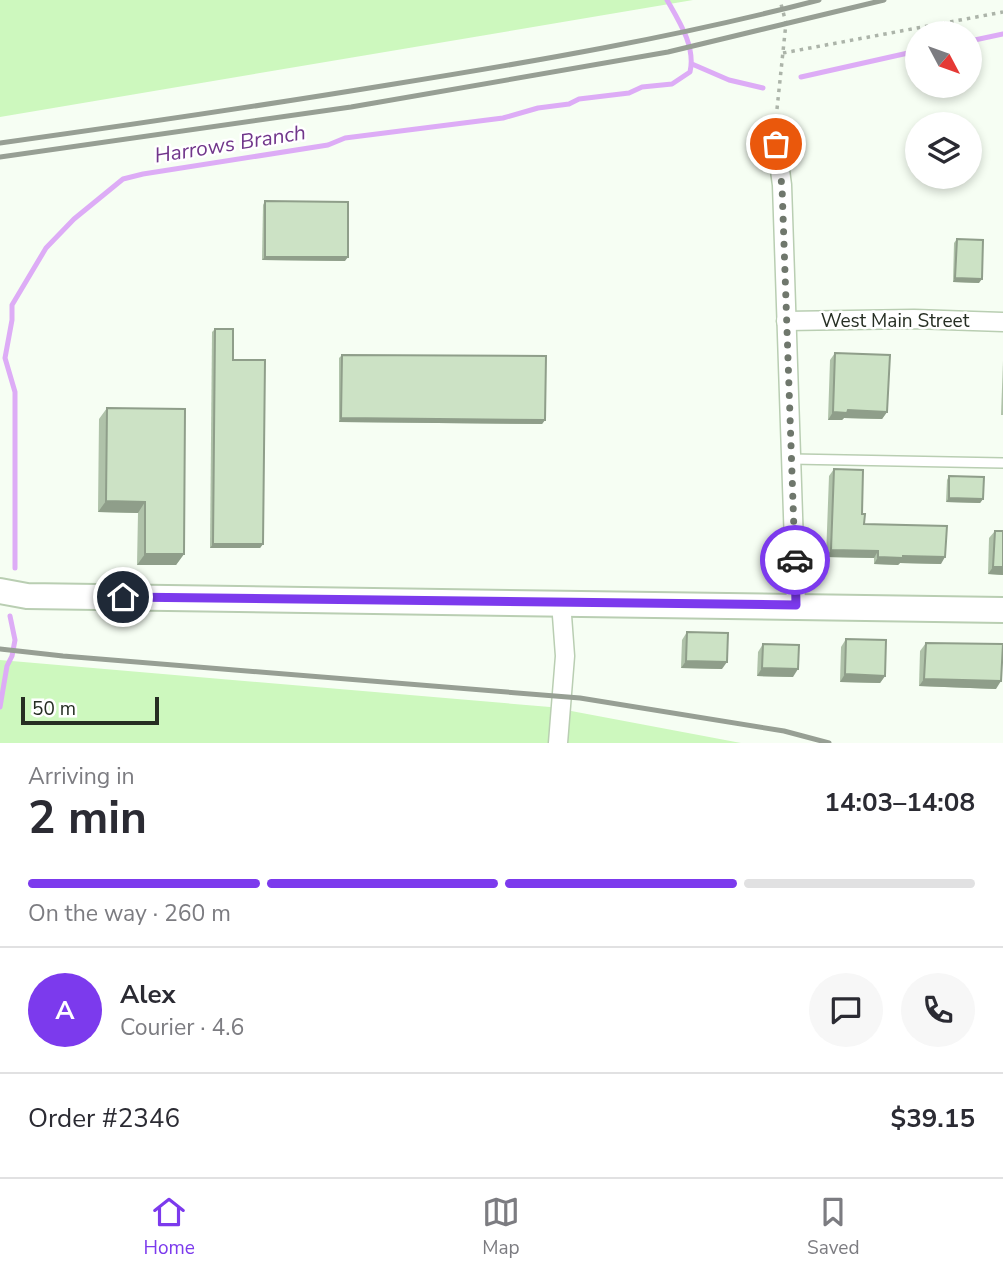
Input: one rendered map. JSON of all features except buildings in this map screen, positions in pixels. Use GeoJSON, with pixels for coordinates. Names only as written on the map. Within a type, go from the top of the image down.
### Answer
{"type":"FeatureCollection","features":[{"type":"Feature","properties":{"kind":"main road"},"geometry":{"type":"LineString","coordinates":[[0,591],[27,596],[1003,610]]}},
{"type":"Feature","properties":{"kind":"street"},"geometry":{"type":"LineString","coordinates":[[774,126],[782,186],[796,605]]}},
{"type":"Feature","properties":{"kind":"street","name":"West Main Street"},"geometry":{"type":"LineString","coordinates":[[786,321],[914,319],[1003,322]]}},
{"type":"Feature","properties":{"kind":"street"},"geometry":{"type":"LineString","coordinates":[[558,743],[565,656],[561,602]]}},
{"type":"Feature","properties":{"kind":"lane"},"geometry":{"type":"LineString","coordinates":[[792,458],[1003,463]]}},
{"type":"Feature","properties":{"kind":"path"},"geometry":{"type":"LineString","coordinates":[[774,126],[786,23],[780,0]]}},
{"type":"Feature","properties":{"kind":"path"},"geometry":{"type":"LineString","coordinates":[[783,53],[1003,12]]}},
{"type":"Feature","properties":{"kind":"green space"},"geometry":{"type":"Polygon","coordinates":[[[0,0],[693,0],[0,117],[0,0]]]}},
{"type":"Feature","properties":{"kind":"green space"},"geometry":{"type":"Polygon","coordinates":[[[0,660],[550,707],[741,743],[0,743],[0,660]]]}},
{"type":"Feature","properties":{"kind":"waterway","name":"Harrows Branch"},"geometry":{"type":"LineString","coordinates":[[15,568],[15,392],[5,358],[12,305],[46,248],[74,219],[123,179],[143,174],[328,145],[345,138],[503,118],[538,108],[569,104],[579,99],[672,84],[690,72],[691,53],[685,34],[667,0]]}},
{"type":"Feature","properties":{"kind":"waterway"},"geometry":{"type":"LineString","coordinates":[[982,38],[1003,34]]}},
{"type":"Feature","properties":{"kind":"waterway"},"geometry":{"type":"LineString","coordinates":[[801,77],[905,54]]}},
{"type":"Feature","properties":{"kind":"waterway"},"geometry":{"type":"LineString","coordinates":[[692,64],[729,80],[763,88]]}},
{"type":"Feature","properties":{"kind":"waterway","name":"Harrows Branch"},"geometry":{"type":"LineString","coordinates":[[0,707],[7,666],[15,640],[10,616]]}},
{"type":"Feature","properties":{"kind":"railway"},"geometry":{"type":"LineString","coordinates":[[0,143],[243,108],[496,67],[658,37],[819,0]]}},
{"type":"Feature","properties":{"kind":"railway"},"geometry":{"type":"LineString","coordinates":[[0,157],[351,107],[668,52],[884,0]]}},
{"type":"Feature","properties":{"kind":"railway"},"geometry":{"type":"LineString","coordinates":[[0,649],[580,698],[784,731],[829,743]]}},
{"type":"Feature","properties":{"kind":"way so far"},"geometry":{"type":"LineString","coordinates":[[776,144],[782,186],[795,560]]}},
{"type":"Feature","properties":{"kind":"route"},"geometry":{"type":"LineString","coordinates":[[123,597],[796,605],[795,560]]}}]}
